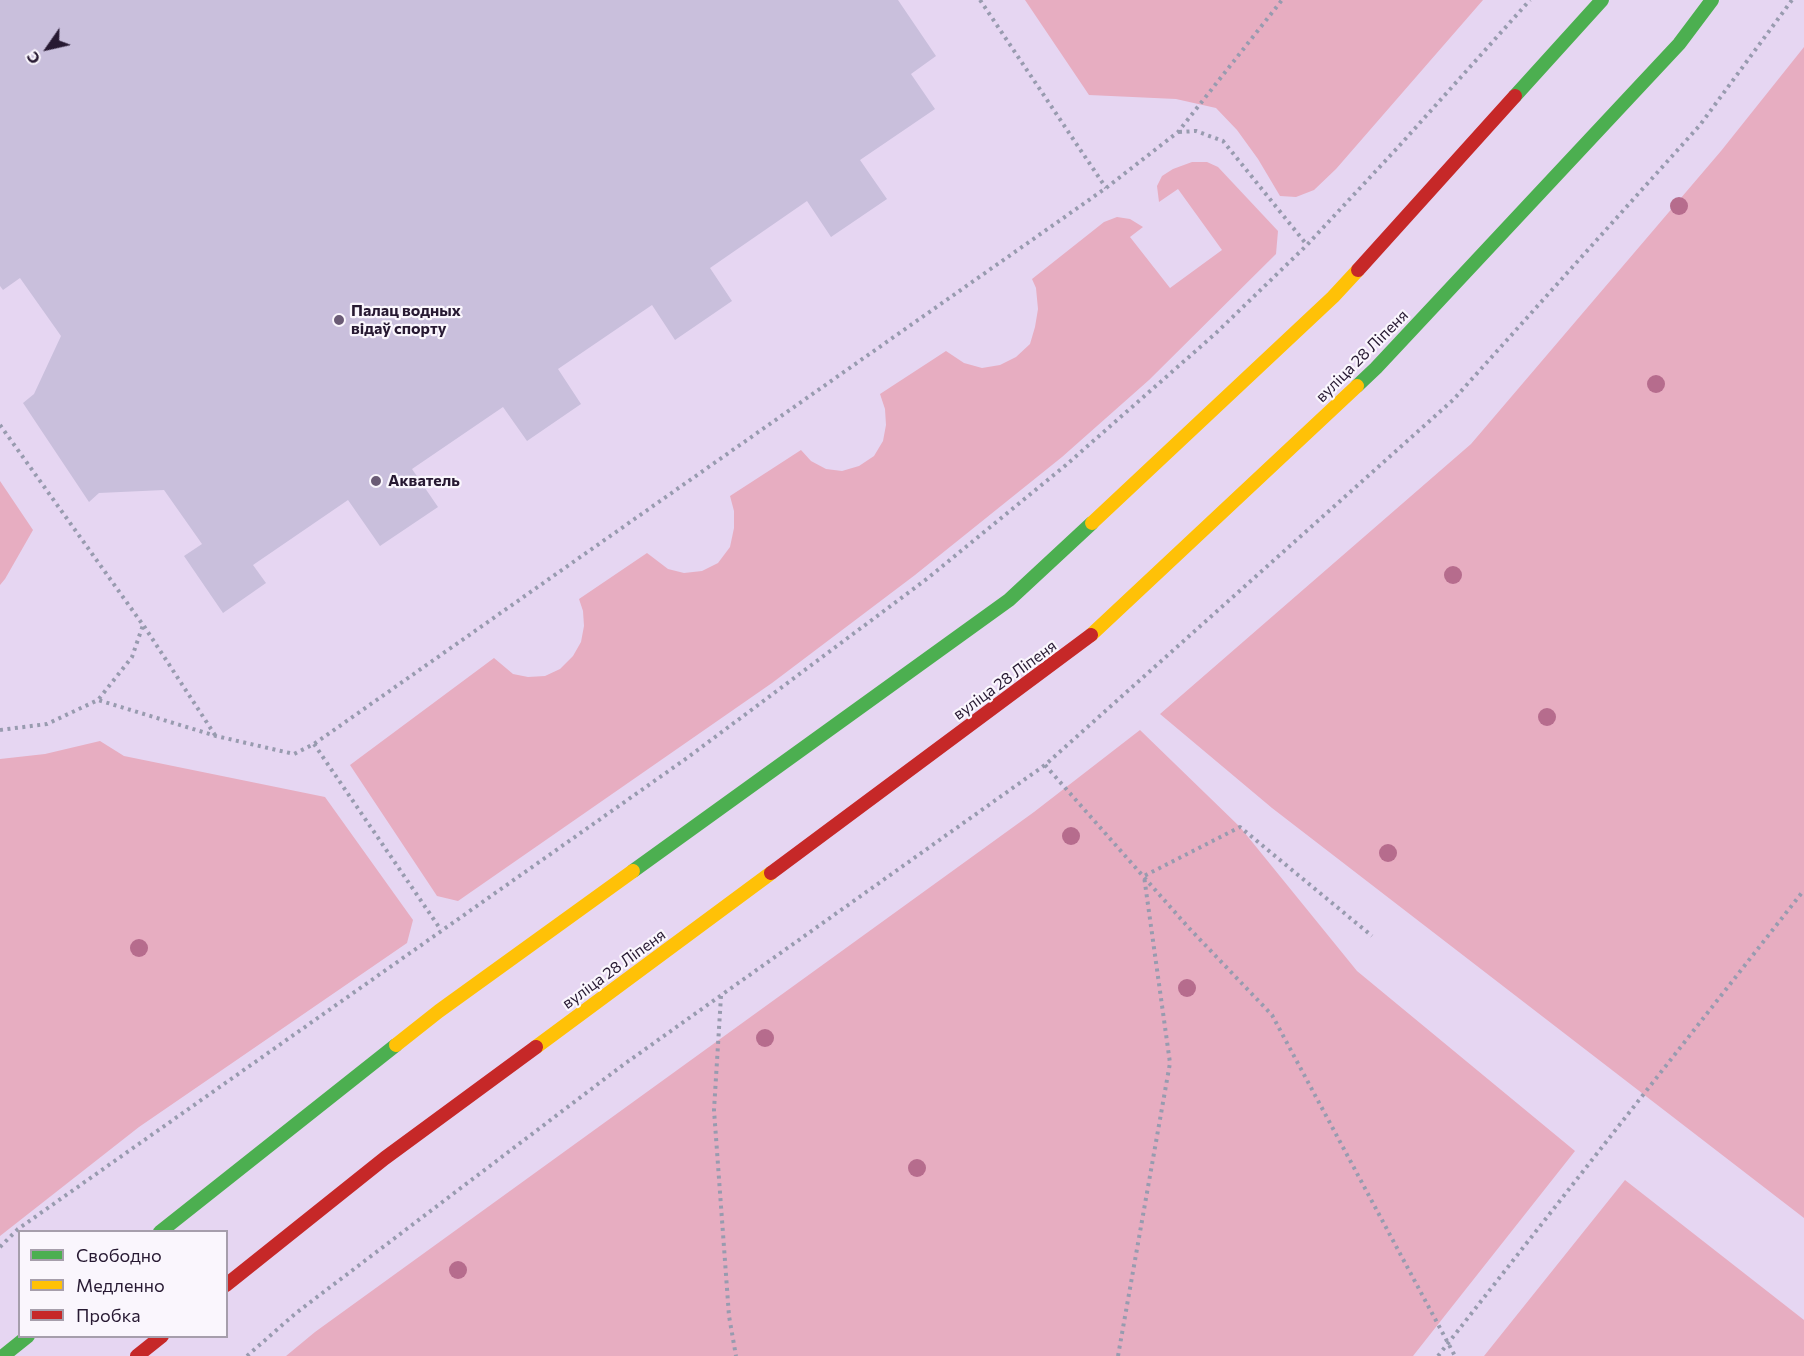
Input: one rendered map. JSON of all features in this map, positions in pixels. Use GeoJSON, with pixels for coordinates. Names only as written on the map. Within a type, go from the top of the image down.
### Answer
{"type":"FeatureCollection","features":[{"type":"Feature","properties":{"kind":"main road"},"geometry":{"type":"LineString","coordinates":[[163,1230],[439,1011],[1009,600],[1333,297],[1602,0]]}},
{"type":"Feature","properties":{"kind":"main road","name":"вуліца 28 Ліпеня"},"geometry":{"type":"LineString","coordinates":[[228,1283],[385,1158],[1083,643],[1376,369],[1679,44],[1712,0]]}},
{"type":"Feature","properties":{"kind":"main road"},"geometry":{"type":"LineString","coordinates":[[3,1356],[26,1338]]}},
{"type":"Feature","properties":{"kind":"main road"},"geometry":{"type":"LineString","coordinates":[[137,1356],[160,1338]]}},
{"type":"Feature","properties":{"kind":"path"},"geometry":{"type":"LineString","coordinates":[[980,0],[1106,188]]}},
{"type":"Feature","properties":{"kind":"path"},"geometry":{"type":"LineString","coordinates":[[98,700],[216,736],[294,754],[314,744],[1106,188],[1178,132],[1282,0]]}},
{"type":"Feature","properties":{"kind":"path"},"geometry":{"type":"LineString","coordinates":[[19,1230],[687,758],[928,578],[1066,465],[1215,334],[1307,245],[1530,0]]}},
{"type":"Feature","properties":{"kind":"path"},"geometry":{"type":"LineString","coordinates":[[1178,132],[1196,132],[1223,141],[1307,245]]}},
{"type":"Feature","properties":{"kind":"path"},"geometry":{"type":"LineString","coordinates":[[0,426],[143,625],[216,736]]}},
{"type":"Feature","properties":{"kind":"path"},"geometry":{"type":"LineString","coordinates":[[0,730],[47,724],[98,700],[132,657],[143,625]]}},
{"type":"Feature","properties":{"kind":"path"},"geometry":{"type":"LineString","coordinates":[[314,744],[441,930]]}},
{"type":"Feature","properties":{"kind":"path"},"geometry":{"type":"LineString","coordinates":[[1045,765],[1188,927],[1272,1015],[1447,1345],[1455,1356]]}},
{"type":"Feature","properties":{"kind":"path"},"geometry":{"type":"LineString","coordinates":[[1144,876],[1240,827],[1372,936]]}},
{"type":"Feature","properties":{"kind":"path"},"geometry":{"type":"LineString","coordinates":[[1118,1356],[1170,1063],[1144,876]]}},
{"type":"Feature","properties":{"kind":"path"},"geometry":{"type":"LineString","coordinates":[[1438,1356],[1804,890]]}},
{"type":"Feature","properties":{"kind":"path"},"geometry":{"type":"LineString","coordinates":[[721,996],[714,1110],[729,1316],[736,1356]]}},
{"type":"Feature","properties":{"kind":"path"},"geometry":{"type":"LineString","coordinates":[[0,1247],[18,1231]]}},
{"type":"Feature","properties":{"kind":"shaded area"},"geometry":{"type":"Polygon","coordinates":[[[1025,0],[1483,0],[1336,169],[1314,190],[1296,197],[1280,196],[1237,130],[1216,108],[1176,99],[1089,95],[1025,0]]]}},
{"type":"Feature","properties":{"kind":"shaded area"},"geometry":{"type":"Polygon","coordinates":[[[1804,47],[1804,1218],[1272,808],[1160,714],[1471,444],[1721,151],[1804,47]]]}},
{"type":"Feature","properties":{"kind":"shaded area"},"geometry":{"type":"Polygon","coordinates":[[[1192,162],[1207,162],[1218,167],[1278,231],[1276,254],[1149,380],[1062,457],[915,575],[772,683],[458,901],[437,896],[350,765],[494,658],[513,674],[528,677],[545,676],[560,669],[573,656],[581,642],[584,626],[579,599],[647,553],[668,569],[684,573],[702,571],[718,563],[730,547],[734,528],[734,511],[730,496],[801,450],[811,461],[826,469],[842,471],[859,466],[874,456],[883,441],[886,425],[885,409],[880,394],[946,351],[964,363],[982,368],[1000,365],[1016,357],[1030,344],[1035,327],[1038,309],[1036,288],[1032,279],[1104,222],[1117,217],[1130,219],[1143,227],[1130,237],[1170,288],[1222,250],[1178,189],[1159,202],[1157,186],[1162,176],[1192,162]]]}},
{"type":"Feature","properties":{"kind":"shaded area"},"geometry":{"type":"Polygon","coordinates":[[[0,481],[33,530],[0,585],[0,481]]]}},
{"type":"Feature","properties":{"kind":"shaded area"},"geometry":{"type":"Polygon","coordinates":[[[1140,730],[1240,827],[1357,971],[1575,1151],[1413,1356],[286,1356],[315,1332],[1034,812],[1140,730]]]}},
{"type":"Feature","properties":{"kind":"shaded area"},"geometry":{"type":"Polygon","coordinates":[[[100,741],[124,756],[325,797],[413,920],[407,943],[139,1127],[0,1236],[0,759],[45,754],[100,741]]]}},
{"type":"Feature","properties":{"kind":"shaded area"},"geometry":{"type":"Polygon","coordinates":[[[1625,1180],[1804,1320],[1804,1356],[1484,1356],[1625,1180]]]}},
{"type":"Feature","properties":{"kind":"building","name":"Палац водных відаў спорту"},"geometry":{"type":"Polygon","coordinates":[[[0,0],[898,0],[936,56],[911,74],[935,109],[860,160],[887,199],[831,237],[807,201],[710,268],[732,301],[675,340],[652,305],[558,369],[581,404],[527,441],[503,407],[412,469],[438,507],[380,546],[348,500],[253,565],[266,583],[223,613],[184,556],[202,544],[164,490],[99,493],[89,502],[23,403],[34,394],[61,336],[20,278],[3,290],[0,286],[0,0]]]}},
{"type":"Feature","properties":{"kind":"traffic: fast"},"geometry":{"type":"LineString","coordinates":[[1515,96],[1602,0]]}},
{"type":"Feature","properties":{"kind":"traffic: fast"},"geometry":{"type":"LineString","coordinates":[[1357,386],[1679,44],[1712,0]]}},
{"type":"Feature","properties":{"kind":"traffic: fast"},"geometry":{"type":"LineString","coordinates":[[633,871],[1009,600],[1092,523]]}},
{"type":"Feature","properties":{"kind":"traffic: fast"},"geometry":{"type":"LineString","coordinates":[[163,1230],[396,1045]]}},
{"type":"Feature","properties":{"kind":"traffic: fast"},"geometry":{"type":"LineString","coordinates":[[3,1356],[26,1338]]}},
{"type":"Feature","properties":{"kind":"traffic: slow"},"geometry":{"type":"LineString","coordinates":[[1092,523],[1333,297],[1358,270]]}},
{"type":"Feature","properties":{"kind":"traffic: slow"},"geometry":{"type":"LineString","coordinates":[[1091,635],[1357,386]]}},
{"type":"Feature","properties":{"kind":"traffic: slow"},"geometry":{"type":"LineString","coordinates":[[396,1045],[439,1011],[633,871]]}},
{"type":"Feature","properties":{"kind":"traffic: slow"},"geometry":{"type":"LineString","coordinates":[[536,1047],[771,873]]}},
{"type":"Feature","properties":{"kind":"traffic: jam"},"geometry":{"type":"LineString","coordinates":[[1358,270],[1515,96]]}},
{"type":"Feature","properties":{"kind":"traffic: jam"},"geometry":{"type":"LineString","coordinates":[[771,873],[1091,635]]}},
{"type":"Feature","properties":{"kind":"traffic: jam"},"geometry":{"type":"LineString","coordinates":[[228,1283],[385,1158],[536,1047]]}},
{"type":"Feature","properties":{"kind":"traffic: jam"},"geometry":{"type":"LineString","coordinates":[[137,1356],[160,1338]]}},
{"type":"Feature","properties":{"kind":"place","name":"Палац водных відаў спорту"},"geometry":{"type":"Point","coordinates":[339,320]}},
{"type":"Feature","properties":{"kind":"place","name":"Акватель"},"geometry":{"type":"Point","coordinates":[376,481]}}]}
